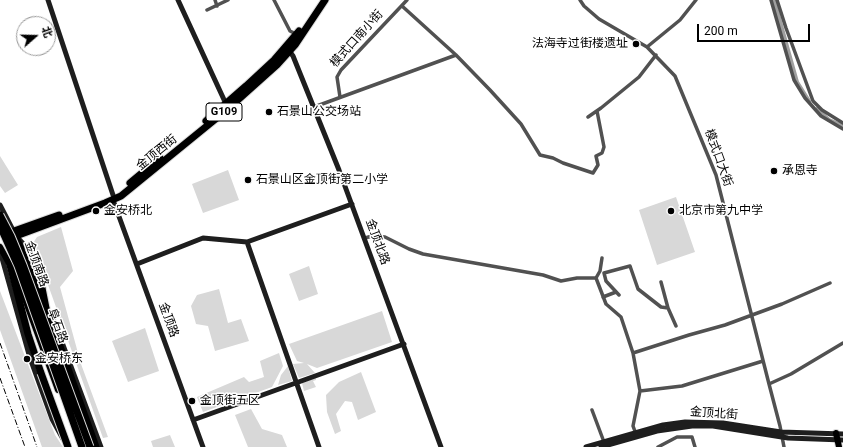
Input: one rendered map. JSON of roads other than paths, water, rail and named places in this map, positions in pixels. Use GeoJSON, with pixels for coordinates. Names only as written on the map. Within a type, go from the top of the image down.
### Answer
{"type":"FeatureCollection","features":[{"type":"Feature","properties":{"kind":"highway","name":"G109"},"geometry":{"type":"LineString","coordinates":[[288,49],[320,0]]}},
{"type":"Feature","properties":{"kind":"highway","name":"G109"},"geometry":{"type":"LineString","coordinates":[[288,49],[325,0]]}},
{"type":"Feature","properties":{"kind":"highway","name":"金顶西街"},"geometry":{"type":"LineString","coordinates":[[113,198],[226,104],[288,49]]}},
{"type":"Feature","properties":{"kind":"highway","name":"金顶西街"},"geometry":{"type":"LineString","coordinates":[[15,233],[121,196],[253,87],[288,49]]}},
{"type":"Feature","properties":{"kind":"highway","name":"阜石路"},"geometry":{"type":"LineString","coordinates":[[0,215],[11,236],[23,265],[90,447]]}},
{"type":"Feature","properties":{"kind":"highway","name":"阜石路"},"geometry":{"type":"LineString","coordinates":[[0,226],[18,266],[82,447]]}},
{"type":"Feature","properties":{"kind":"highway"},"geometry":{"type":"LineString","coordinates":[[10,265],[28,334],[69,447]]}},
{"type":"Feature","properties":{"kind":"highway"},"geometry":{"type":"LineString","coordinates":[[39,285],[96,447]]}},
{"type":"Feature","properties":{"kind":"highway"},"geometry":{"type":"LineString","coordinates":[[52,315],[52,324]]}},
{"type":"Feature","properties":{"kind":"main road"},"geometry":{"type":"LineString","coordinates":[[0,235],[15,233]]}},
{"type":"Feature","properties":{"kind":"main road"},"geometry":{"type":"LineString","coordinates":[[0,244],[15,233]]}},
{"type":"Feature","properties":{"kind":"main road"},"geometry":{"type":"LineString","coordinates":[[15,233],[39,285],[45,320]]}},
{"type":"Feature","properties":{"kind":"main road","name":"金顶南路"},"geometry":{"type":"LineString","coordinates":[[15,233],[16,242],[90,447]]}},
{"type":"Feature","properties":{"kind":"main road","name":"金顶南路"},"geometry":{"type":"LineString","coordinates":[[1,252],[18,280],[79,447]]}},
{"type":"Feature","properties":{"kind":"main road"},"geometry":{"type":"LineString","coordinates":[[838,438],[839,447]]}},
{"type":"Feature","properties":{"kind":"street","name":"金顶路"},"geometry":{"type":"LineString","coordinates":[[48,0],[113,198],[203,447]]}},
{"type":"Feature","properties":{"kind":"street"},"geometry":{"type":"LineString","coordinates":[[178,0],[226,104]]}},
{"type":"Feature","properties":{"kind":"street"},"geometry":{"type":"LineString","coordinates":[[215,0],[217,6]]}},
{"type":"Feature","properties":{"kind":"street"},"geometry":{"type":"LineString","coordinates":[[207,10],[228,0]]}},
{"type":"Feature","properties":{"kind":"street"},"geometry":{"type":"LineString","coordinates":[[274,0],[290,31],[297,34]]}},
{"type":"Feature","properties":{"kind":"street","name":"模式口南小街"},"geometry":{"type":"LineString","coordinates":[[340,97],[337,77],[341,70],[407,0]]}},
{"type":"Feature","properties":{"kind":"street","name":"模式口大街"},"geometry":{"type":"LineString","coordinates":[[580,0],[584,6],[599,19],[646,47],[676,76],[716,175],[780,426],[784,447]]}},
{"type":"Feature","properties":{"kind":"street"},"geometry":{"type":"LineString","coordinates":[[646,47],[680,20],[696,0]]}},
{"type":"Feature","properties":{"kind":"street"},"geometry":{"type":"LineString","coordinates":[[771,0],[794,80],[805,98],[821,116],[843,129]]}},
{"type":"Feature","properties":{"kind":"street"},"geometry":{"type":"LineString","coordinates":[[777,0],[814,101],[822,110],[843,123]]}},
{"type":"Feature","properties":{"kind":"street"},"geometry":{"type":"LineString","coordinates":[[402,6],[456,55],[521,124],[540,155],[553,158],[593,173],[598,165],[596,156],[602,153],[604,147],[597,111]]}},
{"type":"Feature","properties":{"kind":"street","name":"金顶北路"},"geometry":{"type":"LineString","coordinates":[[288,49],[293,56],[352,204],[441,447]]}},
{"type":"Feature","properties":{"kind":"street"},"geometry":{"type":"LineString","coordinates":[[314,107],[456,55]]}},
{"type":"Feature","properties":{"kind":"street"},"geometry":{"type":"LineString","coordinates":[[588,117],[639,77],[656,55]]}},
{"type":"Feature","properties":{"kind":"street"},"geometry":{"type":"LineString","coordinates":[[136,264],[204,238],[247,242],[352,204]]}},
{"type":"Feature","properties":{"kind":"street"},"geometry":{"type":"LineString","coordinates":[[0,205],[15,233]]}},
{"type":"Feature","properties":{"kind":"street"},"geometry":{"type":"LineString","coordinates":[[0,230],[15,233]]}},
{"type":"Feature","properties":{"kind":"street"},"geometry":{"type":"LineString","coordinates":[[364,238],[372,236],[384,237],[423,254],[543,275],[561,281],[577,278],[596,278]]}},
{"type":"Feature","properties":{"kind":"street"},"geometry":{"type":"LineString","coordinates":[[247,242],[297,382],[318,447]]}},
{"type":"Feature","properties":{"kind":"street","name":"金顶南路"},"geometry":{"type":"LineString","coordinates":[[1,252],[36,376],[57,429],[69,447]]}},
{"type":"Feature","properties":{"kind":"street"},"geometry":{"type":"LineString","coordinates":[[602,258],[600,271],[596,278],[606,304],[621,317],[633,353],[640,391],[633,426],[636,435]]}},
{"type":"Feature","properties":{"kind":"street"},"geometry":{"type":"LineString","coordinates":[[603,297],[617,294],[606,281],[604,273],[630,266],[638,289],[661,307],[668,308]]}},
{"type":"Feature","properties":{"kind":"street"},"geometry":{"type":"LineString","coordinates":[[661,282],[668,308],[676,326]]}},
{"type":"Feature","properties":{"kind":"street"},"geometry":{"type":"LineString","coordinates":[[633,353],[751,316],[830,283]]}},
{"type":"Feature","properties":{"kind":"street","name":"金顶南路"},"geometry":{"type":"LineString","coordinates":[[39,285],[52,315],[101,447]]}},
{"type":"Feature","properties":{"kind":"street"},"geometry":{"type":"LineString","coordinates":[[769,384],[791,374],[843,343]]}},
{"type":"Feature","properties":{"kind":"street"},"geometry":{"type":"LineString","coordinates":[[193,420],[404,344]]}},
{"type":"Feature","properties":{"kind":"street"},"geometry":{"type":"LineString","coordinates":[[640,391],[682,386],[763,361]]}},
{"type":"Feature","properties":{"kind":"street"},"geometry":{"type":"LineString","coordinates":[[592,410],[603,444]]}},
{"type":"Feature","properties":{"kind":"street","name":"金顶北街"},"geometry":{"type":"LineString","coordinates":[[586,447],[636,435],[663,425],[685,422],[723,423],[781,435],[838,438],[843,434]]}},
{"type":"Feature","properties":{"kind":"street"},"geometry":{"type":"LineString","coordinates":[[658,447],[677,437],[692,437],[695,447]]}},
{"type":"Feature","properties":{"kind":"waterway"},"geometry":{"type":"LineString","coordinates":[[774,0],[797,82],[809,101]]}},
{"type":"Feature","properties":{"kind":"waterway"},"geometry":{"type":"LineString","coordinates":[[817,109],[829,120],[843,126]]}},
{"type":"Feature","properties":{"kind":"railway"},"geometry":{"type":"LineString","coordinates":[[0,343],[37,447]]}},
{"type":"Feature","properties":{"kind":"railway"},"geometry":{"type":"LineString","coordinates":[[0,378],[25,447]]}},
{"type":"Feature","properties":{"kind":"place","name":"法海寺过街楼遗址"},"geometry":{"type":"Point","coordinates":[636,44]}},
{"type":"Feature","properties":{"kind":"place","name":"石景山公交场站"},"geometry":{"type":"Point","coordinates":[269,112]}},
{"type":"Feature","properties":{"kind":"place","name":"承恩寺"},"geometry":{"type":"Point","coordinates":[774,171]}},
{"type":"Feature","properties":{"kind":"place","name":"石景山区金顶街第二小学"},"geometry":{"type":"Point","coordinates":[248,180]}},
{"type":"Feature","properties":{"kind":"place","name":"金安桥北"},"geometry":{"type":"Point","coordinates":[96,211]}},
{"type":"Feature","properties":{"kind":"place","name":"北京市第九中学"},"geometry":{"type":"Point","coordinates":[671,211]}},
{"type":"Feature","properties":{"kind":"place","name":"金安桥东"},"geometry":{"type":"Point","coordinates":[27,359]}},
{"type":"Feature","properties":{"kind":"place","name":"金顶街五区"},"geometry":{"type":"Point","coordinates":[192,401]}}]}
